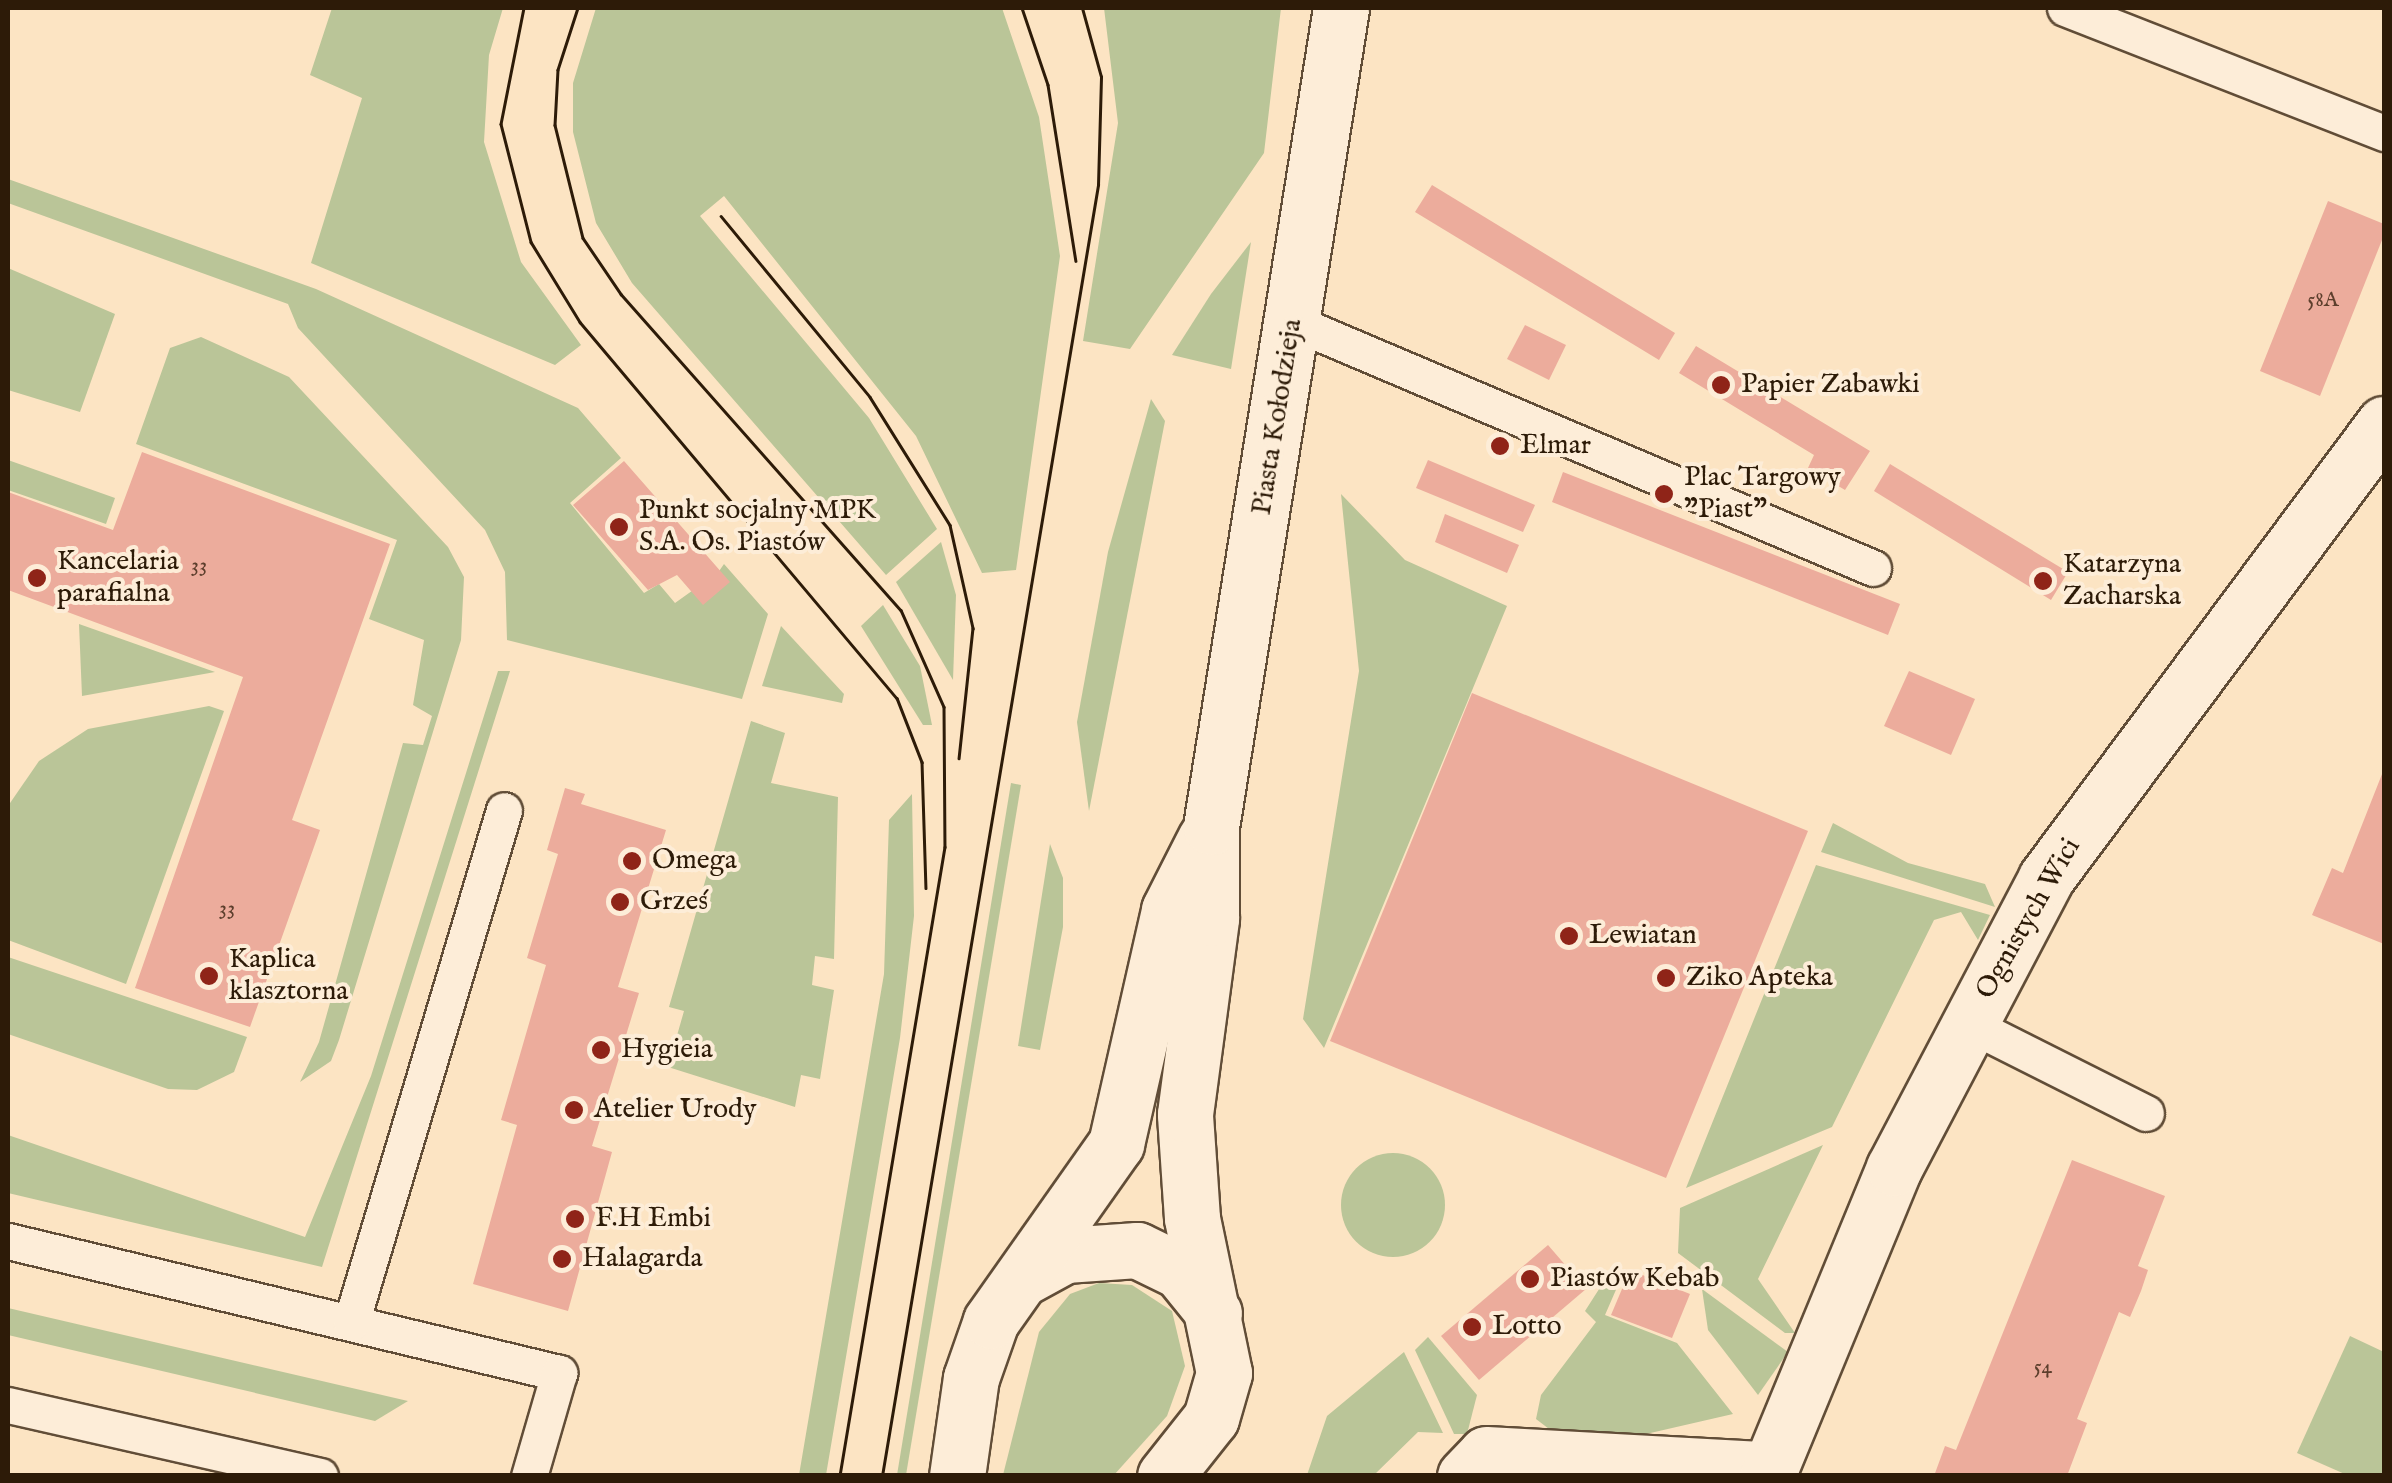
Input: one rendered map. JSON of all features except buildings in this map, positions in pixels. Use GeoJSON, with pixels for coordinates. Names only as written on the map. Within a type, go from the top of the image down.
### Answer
{"type":"FeatureCollection","features":[{"type":"Feature","properties":{"kind":"street","name":"Piasta Kołodzieja"},"geometry":{"type":"LineString","coordinates":[[1165,1476],[1217,1404],[1218,1320],[1185,1146],[1212,918],[1210,827],[1342,8]]}},
{"type":"Feature","properties":{"kind":"street","name":"Ognistych Wici"},"geometry":{"type":"LineString","coordinates":[[1464,1476],[1486,1454],[1766,1472],[1894,1168],[2046,878],[2384,424]]}},
{"type":"Feature","properties":{"kind":"street","name":"Piasta Kołodzieja"},"geometry":{"type":"LineString","coordinates":[[956,1476],[971,1378],[1012,1285],[1116,1144],[1169,910],[1210,827]]}},
{"type":"Feature","properties":{"kind":"street"},"geometry":{"type":"LineString","coordinates":[[1012,1285],[1064,1255],[1137,1250],[1180,1270],[1218,1320]]}},
{"type":"Feature","properties":{"kind":"lane"},"geometry":{"type":"LineString","coordinates":[[2065,8],[2384,133]]}},
{"type":"Feature","properties":{"kind":"lane"},"geometry":{"type":"LineString","coordinates":[[1293,322],[1873,568]]}},
{"type":"Feature","properties":{"kind":"lane"},"geometry":{"type":"LineString","coordinates":[[351,1323],[504,810]]}},
{"type":"Feature","properties":{"kind":"lane"},"geometry":{"type":"LineString","coordinates":[[1969,1024],[2146,1113]]}},
{"type":"Feature","properties":{"kind":"lane"},"geometry":{"type":"LineString","coordinates":[[8,1240],[560,1373],[529,1476]]}},
{"type":"Feature","properties":{"kind":"lane"},"geometry":{"type":"LineString","coordinates":[[8,1404],[320,1476]]}},
{"type":"Feature","properties":{"kind":"green space"},"geometry":{"type":"Polygon","coordinates":[[[332,8],[503,8],[489,55],[484,142],[521,262],[581,345],[555,365],[311,263],[362,98],[310,75],[332,8]]]}},
{"type":"Feature","properties":{"kind":"green space"},"geometry":{"type":"Polygon","coordinates":[[[596,8],[1002,8],[1039,117],[1060,256],[1016,570],[982,573],[916,436],[724,196],[700,216],[869,418],[937,529],[886,575],[632,283],[596,223],[573,132],[573,83],[596,8]]]}},
{"type":"Feature","properties":{"kind":"green space"},"geometry":{"type":"Polygon","coordinates":[[[1104,8],[1281,8],[1264,153],[1130,349],[1083,341],[1118,123],[1104,8]]]}},
{"type":"Feature","properties":{"kind":"green space"},"geometry":{"type":"Polygon","coordinates":[[[8,179],[316,289],[578,408],[621,458],[570,503],[644,593],[659,584],[675,603],[696,588],[703,594],[724,564],[768,614],[742,699],[507,640],[505,572],[485,530],[298,328],[288,304],[8,203],[8,179]]]}},
{"type":"Feature","properties":{"kind":"green space"},"geometry":{"type":"Polygon","coordinates":[[[1251,242],[1231,369],[1172,355],[1211,294],[1251,242]]]}},
{"type":"Feature","properties":{"kind":"green space"},"geometry":{"type":"Polygon","coordinates":[[[8,268],[115,314],[80,412],[8,390],[8,268]]]}},
{"type":"Feature","properties":{"kind":"green space"},"geometry":{"type":"Polygon","coordinates":[[[201,337],[289,377],[448,547],[464,577],[461,640],[339,1040],[331,1061],[300,1082],[319,1042],[403,743],[423,745],[432,716],[413,705],[424,640],[369,619],[397,540],[136,444],[170,348],[201,337]]]}},
{"type":"Feature","properties":{"kind":"green space"},"geometry":{"type":"Polygon","coordinates":[[[1151,399],[1165,421],[1089,811],[1077,722],[1108,552],[1151,399]]]}},
{"type":"Feature","properties":{"kind":"green space"},"geometry":{"type":"Polygon","coordinates":[[[8,460],[115,498],[106,524],[8,490],[8,460]]]}},
{"type":"Feature","properties":{"kind":"green space"},"geometry":{"type":"Polygon","coordinates":[[[1341,494],[1405,560],[1507,606],[1324,1048],[1303,1019],[1359,671],[1341,494]]]}},
{"type":"Feature","properties":{"kind":"green space"},"geometry":{"type":"Polygon","coordinates":[[[941,542],[956,595],[953,680],[896,582],[941,542]]]}},
{"type":"Feature","properties":{"kind":"green space"},"geometry":{"type":"Polygon","coordinates":[[[883,605],[920,666],[932,725],[923,725],[861,626],[883,605]]]}},
{"type":"Feature","properties":{"kind":"green space"},"geometry":{"type":"Polygon","coordinates":[[[79,624],[215,672],[82,696],[79,624]]]}},
{"type":"Feature","properties":{"kind":"green space"},"geometry":{"type":"Polygon","coordinates":[[[781,626],[844,694],[842,703],[762,686],[781,626]]]}},
{"type":"Feature","properties":{"kind":"green space"},"geometry":{"type":"Polygon","coordinates":[[[498,671],[510,671],[322,1267],[8,1193],[8,1135],[305,1237],[371,1076],[498,671]]]}},
{"type":"Feature","properties":{"kind":"green space"},"geometry":{"type":"Polygon","coordinates":[[[209,706],[224,711],[126,984],[8,940],[8,806],[39,761],[88,729],[209,706]]]}},
{"type":"Feature","properties":{"kind":"green space"},"geometry":{"type":"Polygon","coordinates":[[[751,721],[785,733],[771,783],[838,797],[834,959],[815,956],[812,985],[834,990],[820,1079],[801,1075],[795,1107],[668,1067],[684,1011],[669,1007],[751,721]]]}},
{"type":"Feature","properties":{"kind":"green space"},"geometry":{"type":"Polygon","coordinates":[[[1011,783],[1021,785],[906,1475],[897,1475],[1011,783]]]}},
{"type":"Feature","properties":{"kind":"green space"},"geometry":{"type":"Polygon","coordinates":[[[912,794],[914,916],[900,1038],[826,1475],[799,1475],[884,974],[889,820],[912,794]]]}},
{"type":"Feature","properties":{"kind":"green space"},"geometry":{"type":"Polygon","coordinates":[[[1833,823],[1908,863],[1985,884],[1995,907],[1821,852],[1833,823]]]}},
{"type":"Feature","properties":{"kind":"green space"},"geometry":{"type":"Polygon","coordinates":[[[1050,844],[1063,878],[1063,927],[1040,1050],[1018,1046],[1050,844]]]}},
{"type":"Feature","properties":{"kind":"green space"},"geometry":{"type":"Polygon","coordinates":[[[1816,865],[1990,915],[1978,940],[1961,912],[1934,920],[1832,1127],[1686,1188],[1816,865]]]}},
{"type":"Feature","properties":{"kind":"green space"},"geometry":{"type":"Polygon","coordinates":[[[8,957],[247,1037],[234,1072],[197,1090],[168,1089],[8,1034],[8,957]]]}},
{"type":"Feature","properties":{"kind":"green space"},"geometry":{"type":"Polygon","coordinates":[[[1823,1145],[1758,1279],[1795,1333],[1785,1333],[1678,1253],[1680,1208],[1823,1145]]]}},
{"type":"Feature","properties":{"kind":"green space"},"geometry":{"type":"Polygon","coordinates":[[[1393,1153],[1413,1157],[1430,1168],[1441,1185],[1445,1205],[1441,1225],[1430,1242],[1413,1253],[1393,1257],[1373,1253],[1356,1242],[1345,1225],[1341,1205],[1345,1185],[1356,1168],[1373,1157],[1393,1153]]]}},
{"type":"Feature","properties":{"kind":"green space"},"geometry":{"type":"Polygon","coordinates":[[[1610,1272],[1622,1276],[1605,1315],[1677,1343],[1733,1414],[1646,1434],[1553,1432],[1536,1419],[1541,1395],[1596,1322],[1585,1311],[1610,1272]]]}},
{"type":"Feature","properties":{"kind":"green space"},"geometry":{"type":"Polygon","coordinates":[[[1099,1283],[1132,1285],[1172,1311],[1185,1366],[1167,1416],[1114,1475],[1003,1475],[1039,1332],[1070,1294],[1099,1283]]]}},
{"type":"Feature","properties":{"kind":"green space"},"geometry":{"type":"Polygon","coordinates":[[[1702,1289],[1788,1352],[1758,1395],[1708,1330],[1702,1289]]]}},
{"type":"Feature","properties":{"kind":"green space"},"geometry":{"type":"Polygon","coordinates":[[[8,1308],[408,1401],[375,1421],[8,1335],[8,1308]]]}},
{"type":"Feature","properties":{"kind":"green space"},"geometry":{"type":"Polygon","coordinates":[[[2350,1336],[2384,1352],[2384,1475],[2347,1475],[2297,1453],[2350,1336]]]}},
{"type":"Feature","properties":{"kind":"green space"},"geometry":{"type":"Polygon","coordinates":[[[1428,1337],[1477,1395],[1467,1434],[1454,1434],[1415,1350],[1428,1337]]]}},
{"type":"Feature","properties":{"kind":"green space"},"geometry":{"type":"Polygon","coordinates":[[[1404,1352],[1443,1433],[1418,1432],[1374,1475],[1307,1475],[1327,1416],[1404,1352]]]}},
{"type":"Feature","properties":{"kind":"tram line"},"geometry":{"type":"LineString","coordinates":[[524,8],[501,124],[531,242],[580,322],[897,698],[922,762],[926,888]]}},
{"type":"Feature","properties":{"kind":"tram line"},"geometry":{"type":"LineString","coordinates":[[578,8],[558,70],[555,125],[583,238],[621,294],[901,610],[944,707],[945,847],[840,1476]]}},
{"type":"Feature","properties":{"kind":"tram line"},"geometry":{"type":"LineString","coordinates":[[1022,8],[1048,85],[1076,261]]}},
{"type":"Feature","properties":{"kind":"tram line"},"geometry":{"type":"LineString","coordinates":[[882,1476],[1098,185],[1101,77],[1082,8]]}},
{"type":"Feature","properties":{"kind":"tram line"},"geometry":{"type":"LineString","coordinates":[[721,216],[870,397],[950,525],[973,628],[959,758]]}},
{"type":"Feature","properties":{"kind":"place","name":"Papier Zabawki"},"geometry":{"type":"Point","coordinates":[1721,385]}},
{"type":"Feature","properties":{"kind":"place","name":"Elmar"},"geometry":{"type":"Point","coordinates":[1500,446]}},
{"type":"Feature","properties":{"kind":"place","name":"Plac Targowy \"Piast\""},"geometry":{"type":"Point","coordinates":[1664,494]}},
{"type":"Feature","properties":{"kind":"place","name":"Punkt socjalny MPK S.A. Os. Piastów"},"geometry":{"type":"Point","coordinates":[619,527]}},
{"type":"Feature","properties":{"kind":"place","name":"Kancelaria parafialna"},"geometry":{"type":"Point","coordinates":[37,578]}},
{"type":"Feature","properties":{"kind":"place","name":"Katarzyna Zacharska"},"geometry":{"type":"Point","coordinates":[2043,581]}},
{"type":"Feature","properties":{"kind":"place","name":"Omega"},"geometry":{"type":"Point","coordinates":[632,861]}},
{"type":"Feature","properties":{"kind":"place","name":"Grześ"},"geometry":{"type":"Point","coordinates":[620,902]}},
{"type":"Feature","properties":{"kind":"place","name":"Lewiatan"},"geometry":{"type":"Point","coordinates":[1569,936]}},
{"type":"Feature","properties":{"kind":"place","name":"Kaplica klasztorna"},"geometry":{"type":"Point","coordinates":[209,976]}},
{"type":"Feature","properties":{"kind":"place","name":"Ziko Apteka"},"geometry":{"type":"Point","coordinates":[1666,978]}},
{"type":"Feature","properties":{"kind":"place","name":"Hygieia"},"geometry":{"type":"Point","coordinates":[601,1050]}},
{"type":"Feature","properties":{"kind":"place","name":"Atelier Urody"},"geometry":{"type":"Point","coordinates":[574,1110]}},
{"type":"Feature","properties":{"kind":"place","name":"F.H Embi"},"geometry":{"type":"Point","coordinates":[575,1219]}},
{"type":"Feature","properties":{"kind":"place","name":"Halagarda"},"geometry":{"type":"Point","coordinates":[562,1259]}},
{"type":"Feature","properties":{"kind":"place","name":"Piastów Kebab"},"geometry":{"type":"Point","coordinates":[1530,1279]}},
{"type":"Feature","properties":{"kind":"place","name":"Lotto"},"geometry":{"type":"Point","coordinates":[1472,1327]}}]}
